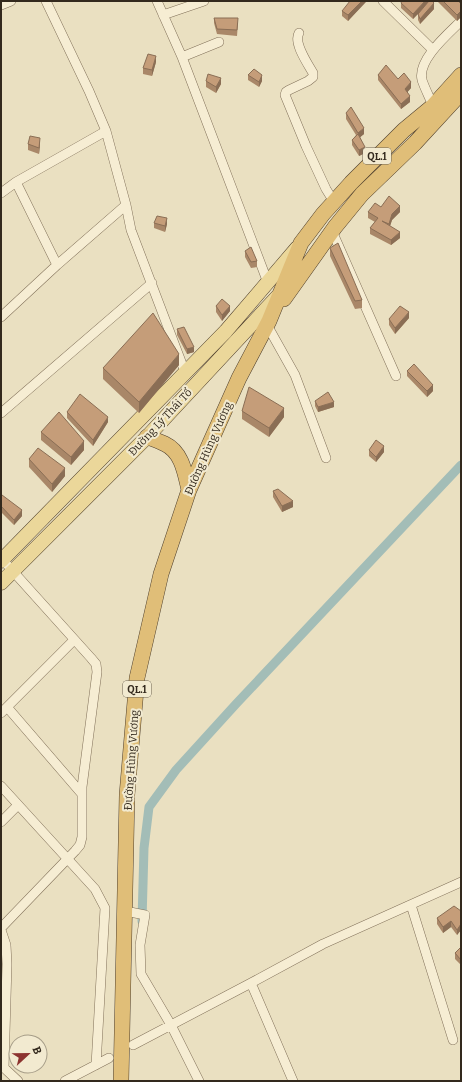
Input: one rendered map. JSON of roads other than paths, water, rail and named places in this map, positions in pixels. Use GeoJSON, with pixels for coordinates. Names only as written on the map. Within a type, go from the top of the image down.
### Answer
{"type":"FeatureCollection","features":[{"type":"Feature","properties":{"kind":"highway","name":"Đường Hùng Vương"},"geometry":{"type":"LineString","coordinates":[[121,1081],[131,912],[127,795],[138,678],[161,574],[188,490],[239,378],[268,323],[301,243],[351,183],[394,140],[433,106],[461,75]]}},
{"type":"Feature","properties":{"kind":"highway","name":"Đường Hùng Vương"},"geometry":{"type":"LineString","coordinates":[[268,323],[332,231],[362,194],[415,143],[461,93]]}},
{"type":"Feature","properties":{"kind":"highway"},"geometry":{"type":"LineString","coordinates":[[147,437],[166,444],[174,450],[179,458],[185,474],[188,490]]}},
{"type":"Feature","properties":{"kind":"main road","name":"Đường Lý Thái Tổ"},"geometry":{"type":"LineString","coordinates":[[1,560],[226,331],[301,243]]}},
{"type":"Feature","properties":{"kind":"main road","name":"Đường Lý Thái Tổ"},"geometry":{"type":"LineString","coordinates":[[1,583],[147,437],[314,256]]}},
{"type":"Feature","properties":{"kind":"main road"},"geometry":{"type":"LineString","coordinates":[[149,410],[161,422]]}},
{"type":"Feature","properties":{"kind":"street"},"geometry":{"type":"LineString","coordinates":[[1,5],[11,1]]}},
{"type":"Feature","properties":{"kind":"street"},"geometry":{"type":"LineString","coordinates":[[46,1],[90,91],[106,131],[126,205],[131,230],[185,372]]}},
{"type":"Feature","properties":{"kind":"street"},"geometry":{"type":"LineString","coordinates":[[157,1],[182,57],[268,283]]}},
{"type":"Feature","properties":{"kind":"street"},"geometry":{"type":"LineString","coordinates":[[163,15],[204,1]]}},
{"type":"Feature","properties":{"kind":"street"},"geometry":{"type":"LineString","coordinates":[[383,1],[434,50]]}},
{"type":"Feature","properties":{"kind":"street"},"geometry":{"type":"LineString","coordinates":[[433,106],[422,79],[424,64],[434,50],[461,21]]}},
{"type":"Feature","properties":{"kind":"street"},"geometry":{"type":"LineString","coordinates":[[299,33],[297,38],[298,44],[313,73],[313,77],[289,90],[285,95],[306,146],[326,189],[334,202]]}},
{"type":"Feature","properties":{"kind":"street"},"geometry":{"type":"LineString","coordinates":[[182,57],[220,42]]}},
{"type":"Feature","properties":{"kind":"street"},"geometry":{"type":"LineString","coordinates":[[1,193],[16,182],[106,131]]}},
{"type":"Feature","properties":{"kind":"street"},"geometry":{"type":"LineString","coordinates":[[16,182],[57,265]]}},
{"type":"Feature","properties":{"kind":"street"},"geometry":{"type":"LineString","coordinates":[[1,317],[57,265],[126,205]]}},
{"type":"Feature","properties":{"kind":"street"},"geometry":{"type":"LineString","coordinates":[[332,231],[396,376]]}},
{"type":"Feature","properties":{"kind":"street"},"geometry":{"type":"LineString","coordinates":[[1,413],[152,283]]}},
{"type":"Feature","properties":{"kind":"street"},"geometry":{"type":"LineString","coordinates":[[268,323],[295,375],[326,458]]}},
{"type":"Feature","properties":{"kind":"street"},"geometry":{"type":"LineString","coordinates":[[1,560],[91,658],[96,664],[97,672],[82,794],[82,837],[80,844],[75,852],[1,929],[6,945],[7,964],[2,1066],[18,1081]]}},
{"type":"Feature","properties":{"kind":"street"},"geometry":{"type":"LineString","coordinates":[[74,640],[4,710],[82,794]]}},
{"type":"Feature","properties":{"kind":"street"},"geometry":{"type":"LineString","coordinates":[[1,786],[95,888],[104,908],[96,1065]]}},
{"type":"Feature","properties":{"kind":"street"},"geometry":{"type":"LineString","coordinates":[[1,822],[18,805]]}},
{"type":"Feature","properties":{"kind":"street"},"geometry":{"type":"LineString","coordinates":[[133,1045],[251,984],[323,944],[461,882]]}},
{"type":"Feature","properties":{"kind":"street"},"geometry":{"type":"LineString","coordinates":[[411,904],[453,1040]]}},
{"type":"Feature","properties":{"kind":"street"},"geometry":{"type":"LineString","coordinates":[[131,912],[144,915],[145,917],[140,941],[141,973],[171,1025],[199,1081]]}},
{"type":"Feature","properties":{"kind":"street"},"geometry":{"type":"LineString","coordinates":[[251,984],[293,1081]]}},
{"type":"Feature","properties":{"kind":"street"},"geometry":{"type":"LineString","coordinates":[[66,1081],[109,1058]]}},
{"type":"Feature","properties":{"kind":"waterway"},"geometry":{"type":"LineString","coordinates":[[142,921],[144,848],[149,807],[176,770],[236,704],[461,465]]}}]}
